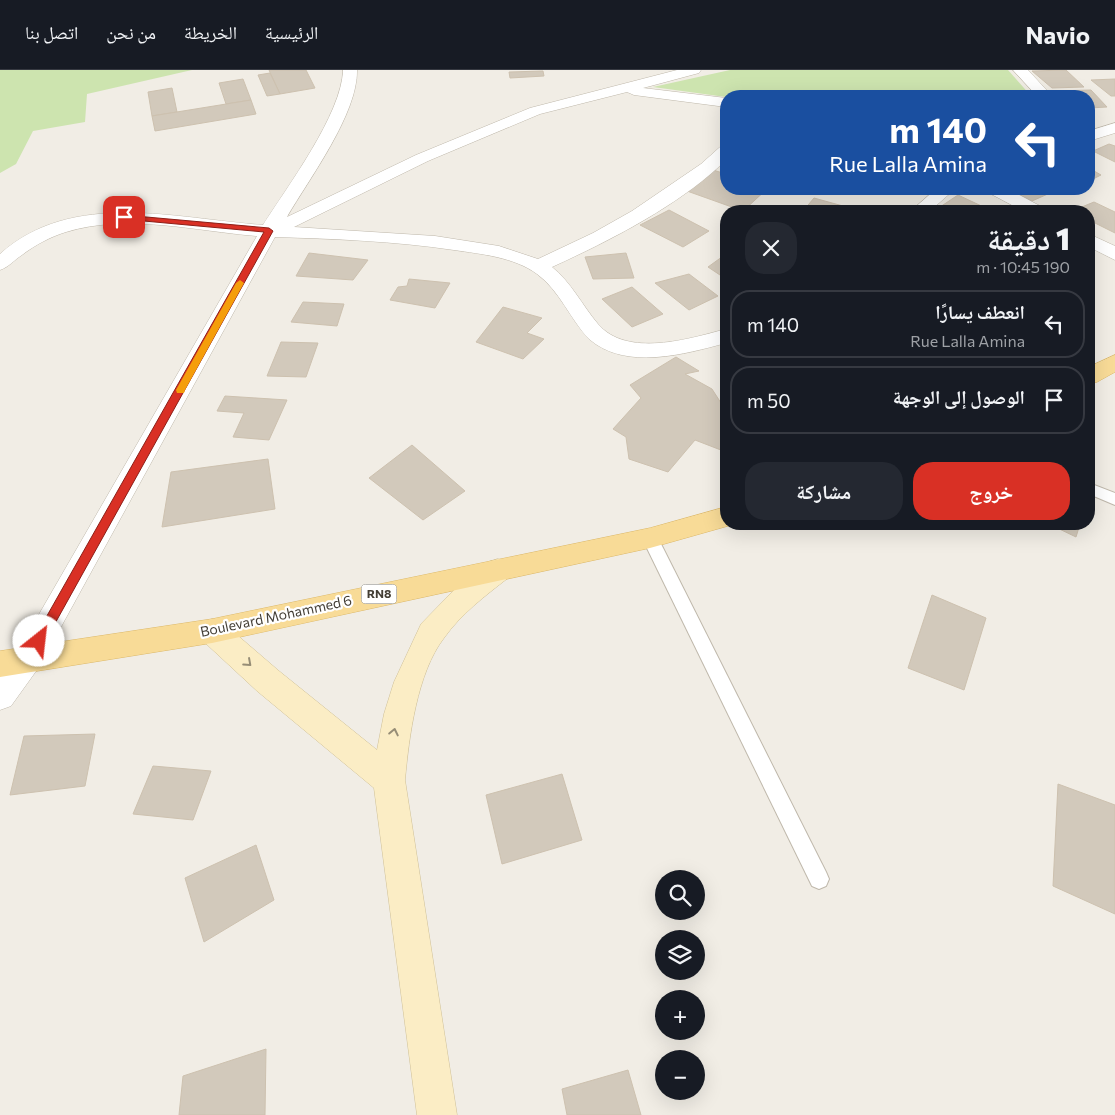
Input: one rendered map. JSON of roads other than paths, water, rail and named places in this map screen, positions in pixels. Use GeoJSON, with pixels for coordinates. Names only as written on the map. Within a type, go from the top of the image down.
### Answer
{"type":"FeatureCollection","features":[{"type":"Feature","properties":{"kind":"main road"},"geometry":{"type":"LineString","coordinates":[[1095,374],[1115,362]]}},
{"type":"Feature","properties":{"kind":"main road","name":"Boulevard Mohammed 6"},"geometry":{"type":"LineString","coordinates":[[0,664],[212,630],[650,538],[720,519]]}},
{"type":"Feature","properties":{"kind":"street"},"geometry":{"type":"LineString","coordinates":[[0,696],[29,658],[269,231],[332,128],[346,95],[350,70]]}},
{"type":"Feature","properties":{"kind":"street"},"geometry":{"type":"LineString","coordinates":[[269,231],[307,215],[422,158],[535,111],[694,70]]}},
{"type":"Feature","properties":{"kind":"street"},"geometry":{"type":"LineString","coordinates":[[1020,70],[1039,90]]}},
{"type":"Feature","properties":{"kind":"street"},"geometry":{"type":"LineString","coordinates":[[620,89],[720,103]]}},
{"type":"Feature","properties":{"kind":"street"},"geometry":{"type":"LineString","coordinates":[[1095,134],[1115,128]]}},
{"type":"Feature","properties":{"kind":"street"},"geometry":{"type":"LineString","coordinates":[[538,266],[602,236],[674,193],[720,155]]}},
{"type":"Feature","properties":{"kind":"street"},"geometry":{"type":"LineString","coordinates":[[927,205],[939,195]]}},
{"type":"Feature","properties":{"kind":"street"},"geometry":{"type":"LineString","coordinates":[[1006,195],[1025,205]]}},
{"type":"Feature","properties":{"kind":"street"},"geometry":{"type":"LineString","coordinates":[[0,264],[21,245],[37,237],[64,227],[106,218],[143,218],[269,231],[345,233],[420,240],[505,254],[538,266],[554,279],[596,334],[613,344],[642,349],[666,349],[720,338]]}},
{"type":"Feature","properties":{"kind":"street"},"geometry":{"type":"LineString","coordinates":[[1095,243],[1115,254]]}},
{"type":"Feature","properties":{"kind":"street"},"geometry":{"type":"LineString","coordinates":[[437,1115],[389,780],[392,740],[404,693],[434,628],[448,612],[498,570]]}},
{"type":"Feature","properties":{"kind":"street"},"geometry":{"type":"LineString","coordinates":[[212,630],[268,681],[389,780]]}},
{"type":"Feature","properties":{"kind":"lane"},"geometry":{"type":"LineString","coordinates":[[1095,491],[1115,499]]}},
{"type":"Feature","properties":{"kind":"lane"},"geometry":{"type":"LineString","coordinates":[[650,538],[819,879]]}}]}
